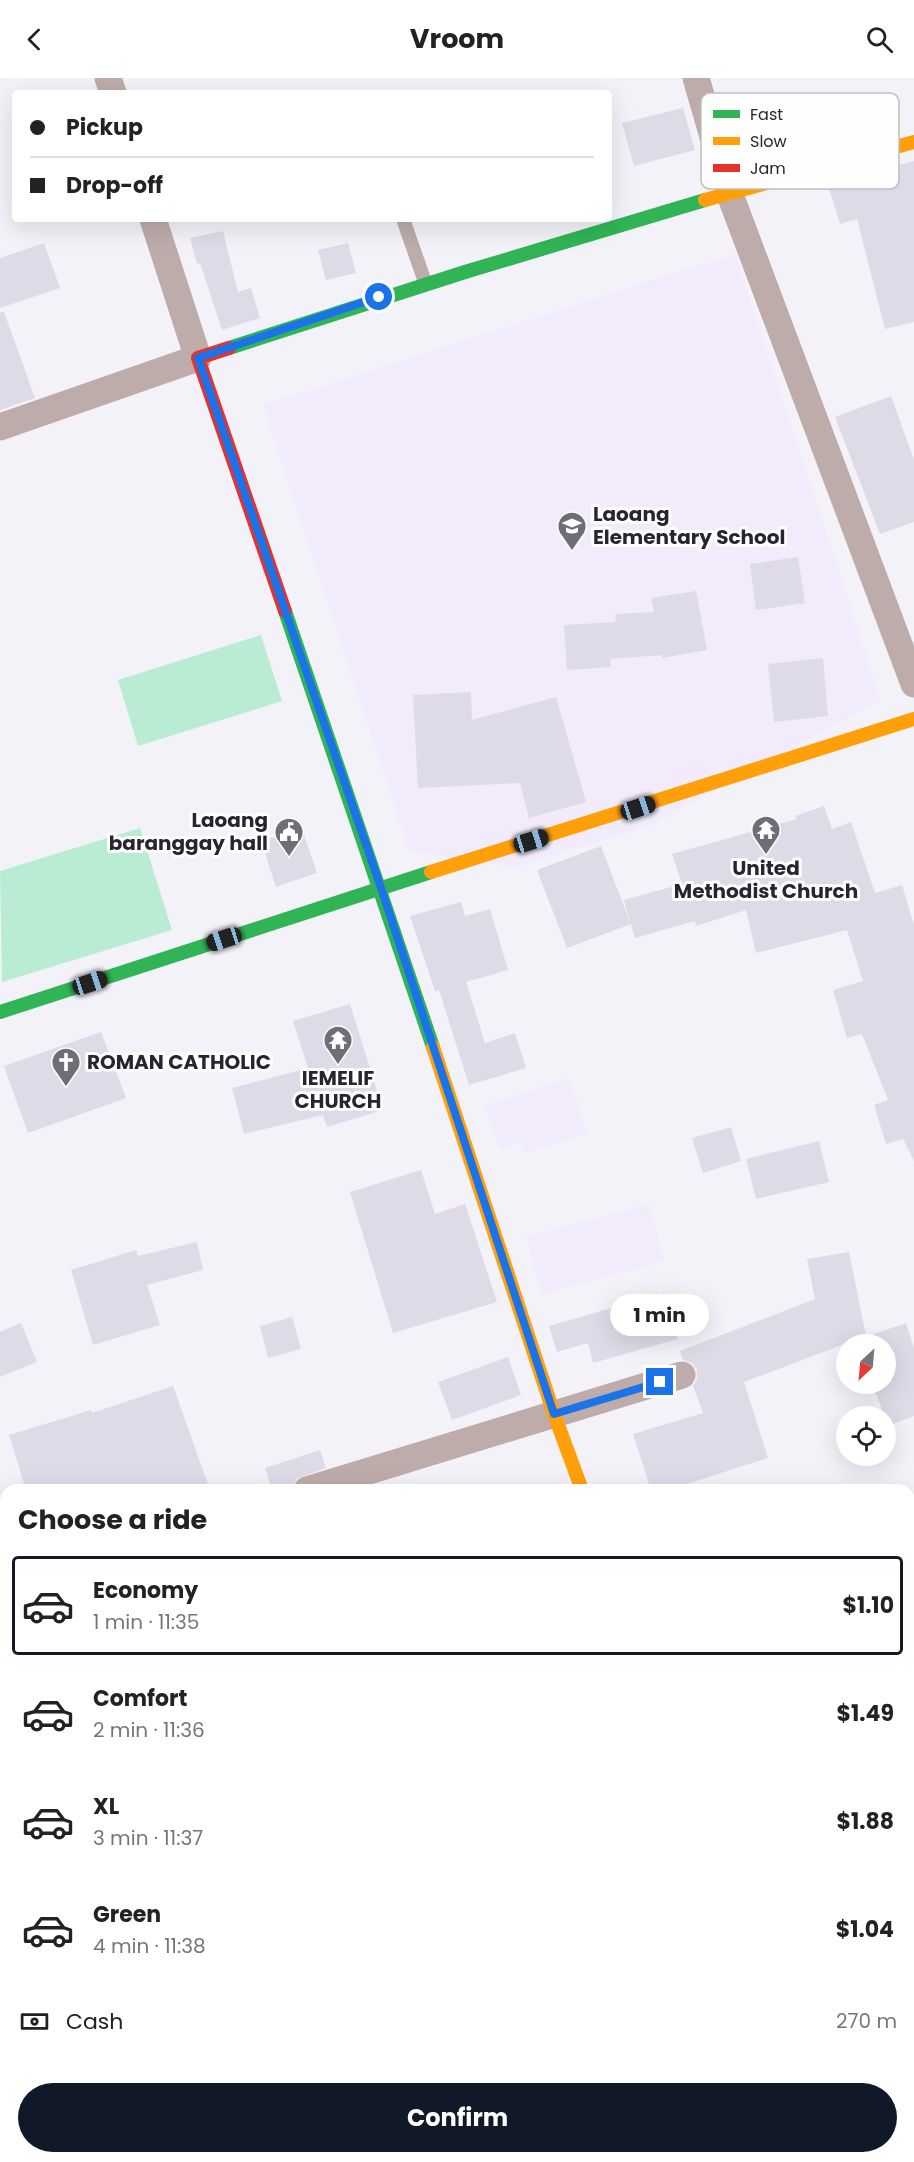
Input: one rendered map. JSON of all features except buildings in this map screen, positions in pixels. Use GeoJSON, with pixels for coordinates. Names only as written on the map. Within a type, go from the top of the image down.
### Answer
{"type":"FeatureCollection","features":[{"type":"Feature","properties":{"kind":"street"},"geometry":{"type":"LineString","coordinates":[[696,78],[701,95]]}},
{"type":"Feature","properties":{"kind":"street"},"geometry":{"type":"LineString","coordinates":[[899,146],[914,142]]}},
{"type":"Feature","properties":{"kind":"street"},"geometry":{"type":"LineString","coordinates":[[728,189],[914,684]]}},
{"type":"Feature","properties":{"kind":"street"},"geometry":{"type":"LineString","coordinates":[[0,427],[424,282],[740,189]]}},
{"type":"Feature","properties":{"kind":"street"},"geometry":{"type":"LineString","coordinates":[[154,222],[198,358],[381,888],[554,1414],[580,1484]]}},
{"type":"Feature","properties":{"kind":"street"},"geometry":{"type":"LineString","coordinates":[[0,1012],[914,719]]}},
{"type":"Feature","properties":{"kind":"street"},"geometry":{"type":"LineString","coordinates":[[326,1484],[682,1375]]}},
{"type":"Feature","properties":{"kind":"lane"},"geometry":{"type":"LineString","coordinates":[[404,222],[424,282]]}},
{"type":"Feature","properties":{"kind":"shaded area","name":"Laoang Elementary School"},"geometry":{"type":"Polygon","coordinates":[[[735,254],[881,700],[647,827],[515,867],[409,851],[263,405],[735,254]]]}},
{"type":"Feature","properties":{"kind":"shaded area"},"geometry":{"type":"Polygon","coordinates":[[[569,1078],[587,1133],[525,1153],[521,1142],[500,1149],[485,1105],[569,1078]]]}},
{"type":"Feature","properties":{"kind":"shaded area"},"geometry":{"type":"Polygon","coordinates":[[[649,1204],[665,1261],[542,1294],[526,1237],[649,1204]]]}},
{"type":"Feature","properties":{"kind":"green space"},"geometry":{"type":"Polygon","coordinates":[[[261,635],[282,701],[138,746],[118,680],[261,635]]]}},
{"type":"Feature","properties":{"kind":"green space"},"geometry":{"type":"Polygon","coordinates":[[[140,828],[172,930],[2,982],[0,871],[140,828]]]}},
{"type":"Feature","properties":{"kind":"traffic: fast"},"geometry":{"type":"LineString","coordinates":[[229,348],[465,272],[705,200]]}},
{"type":"Feature","properties":{"kind":"traffic: fast"},"geometry":{"type":"LineString","coordinates":[[285,611],[433,1047]]}},
{"type":"Feature","properties":{"kind":"traffic: fast"},"geometry":{"type":"LineString","coordinates":[[0,1012],[431,872]]}},
{"type":"Feature","properties":{"kind":"traffic: slow"},"geometry":{"type":"LineString","coordinates":[[899,146],[914,142]]}},
{"type":"Feature","properties":{"kind":"traffic: slow"},"geometry":{"type":"LineString","coordinates":[[705,200],[745,189]]}},
{"type":"Feature","properties":{"kind":"traffic: slow"},"geometry":{"type":"LineString","coordinates":[[431,872],[914,719]]}},
{"type":"Feature","properties":{"kind":"traffic: slow"},"geometry":{"type":"LineString","coordinates":[[433,1047],[554,1414],[580,1484]]}},
{"type":"Feature","properties":{"kind":"traffic: jam"},"geometry":{"type":"LineString","coordinates":[[229,348],[198,358],[285,611]]}},
{"type":"Feature","properties":{"kind":"place","name":"Laoang Elementary School"},"geometry":{"type":"Point","coordinates":[572,552]}},
{"type":"Feature","properties":{"kind":"place","name":"United Methodist Church"},"geometry":{"type":"Point","coordinates":[766,856]}},
{"type":"Feature","properties":{"kind":"place","name":"Laoang baranggay hall"},"geometry":{"type":"Point","coordinates":[289,858]}},
{"type":"Feature","properties":{"kind":"place","name":"IEMELIF CHURCH"},"geometry":{"type":"Point","coordinates":[338,1066]}},
{"type":"Feature","properties":{"kind":"place","name":"ROMAN CATHOLIC"},"geometry":{"type":"Point","coordinates":[66,1088]}},
{"type":"Feature","properties":{"kind":"route"},"geometry":{"type":"LineString","coordinates":[[379,297],[198,358],[381,888],[554,1414],[660,1382]]}}]}
